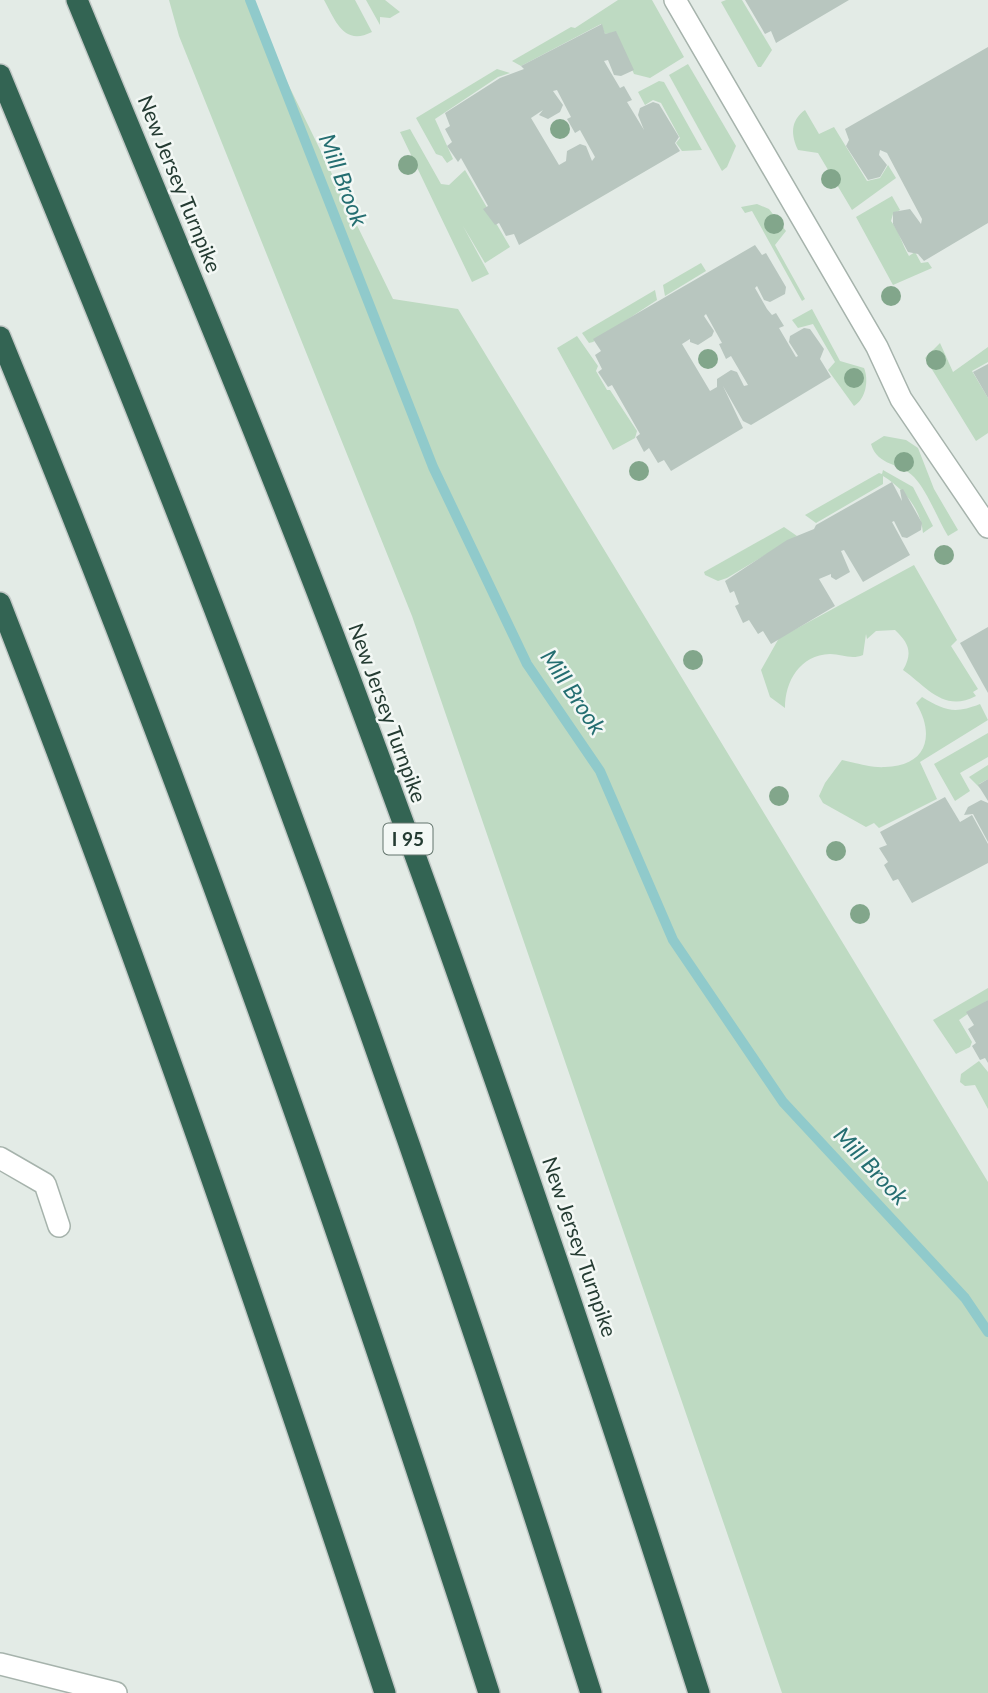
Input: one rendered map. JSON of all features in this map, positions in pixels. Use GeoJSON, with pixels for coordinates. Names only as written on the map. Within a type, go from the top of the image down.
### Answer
{"type":"FeatureCollection","features":[{"type":"Feature","properties":{"kind":"highway","name":"New Jersey Turnpike"},"geometry":{"type":"LineString","coordinates":[[77,0],[347,671],[540,1209],[608,1407],[699,1693]]}},
{"type":"Feature","properties":{"kind":"highway"},"geometry":{"type":"LineString","coordinates":[[0,75],[111,346],[253,709],[385,1076],[508,1431],[592,1693]]}},
{"type":"Feature","properties":{"kind":"highway"},"geometry":{"type":"LineString","coordinates":[[0,337],[149,716],[291,1102],[418,1471],[489,1693]]}},
{"type":"Feature","properties":{"kind":"highway"},"geometry":{"type":"LineString","coordinates":[[0,603],[57,748],[198,1137],[385,1693]]}},
{"type":"Feature","properties":{"kind":"street"},"geometry":{"type":"LineString","coordinates":[[675,0],[877,347],[901,399],[988,527]]}},
{"type":"Feature","properties":{"kind":"street"},"geometry":{"type":"LineString","coordinates":[[0,1158],[45,1184],[59,1226]]}},
{"type":"Feature","properties":{"kind":"street"},"geometry":{"type":"LineString","coordinates":[[0,1664],[116,1693]]}},
{"type":"Feature","properties":{"kind":"green space"},"geometry":{"type":"Polygon","coordinates":[[[169,0],[247,0],[393,299],[458,309],[988,1182],[988,1693],[782,1693],[412,616],[179,36],[169,0]]]}},
{"type":"Feature","properties":{"kind":"green space"},"geometry":{"type":"Polygon","coordinates":[[[324,0],[355,0],[372,32],[354,36],[342,30],[324,0]]]}},
{"type":"Feature","properties":{"kind":"green space"},"geometry":{"type":"Polygon","coordinates":[[[366,0],[385,0],[400,12],[390,18],[380,17],[380,25],[366,0]]]}},
{"type":"Feature","properties":{"kind":"green space"},"geometry":{"type":"Polygon","coordinates":[[[618,0],[652,0],[684,57],[650,78],[634,74],[616,32],[605,34],[601,24],[521,66],[512,61],[571,27],[575,28],[618,0]]]}},
{"type":"Feature","properties":{"kind":"green space"},"geometry":{"type":"Polygon","coordinates":[[[742,0],[772,50],[761,67],[758,67],[721,2],[742,0]]]}},
{"type":"Feature","properties":{"kind":"green space"},"geometry":{"type":"Polygon","coordinates":[[[688,64],[736,146],[727,167],[722,171],[669,75],[688,64]]]}},
{"type":"Feature","properties":{"kind":"green space"},"geometry":{"type":"Polygon","coordinates":[[[497,69],[510,73],[498,77],[435,119],[453,159],[447,163],[442,156],[436,154],[416,118],[497,69]]]}},
{"type":"Feature","properties":{"kind":"green space"},"geometry":{"type":"Polygon","coordinates":[[[659,81],[664,82],[702,150],[682,151],[676,143],[680,138],[661,103],[653,100],[645,105],[638,92],[659,81]]]}},
{"type":"Feature","properties":{"kind":"green space"},"geometry":{"type":"Polygon","coordinates":[[[805,110],[819,134],[834,127],[867,181],[880,178],[888,165],[896,178],[852,210],[818,153],[798,150],[793,128],[805,110]]]}},
{"type":"Feature","properties":{"kind":"green space"},"geometry":{"type":"Polygon","coordinates":[[[410,129],[441,184],[449,185],[465,170],[510,247],[485,263],[463,226],[489,274],[472,282],[400,132],[410,129]]]}},
{"type":"Feature","properties":{"kind":"green space"},"geometry":{"type":"Polygon","coordinates":[[[892,196],[900,210],[893,214],[891,221],[909,256],[915,252],[921,263],[928,262],[932,268],[893,285],[856,217],[892,196]]]}},
{"type":"Feature","properties":{"kind":"green space"},"geometry":{"type":"Polygon","coordinates":[[[757,204],[769,209],[786,231],[775,245],[805,299],[802,301],[752,211],[745,213],[741,207],[757,204]]]}},
{"type":"Feature","properties":{"kind":"green space"},"geometry":{"type":"Polygon","coordinates":[[[701,263],[706,271],[665,296],[663,285],[701,263]]]}},
{"type":"Feature","properties":{"kind":"green space"},"geometry":{"type":"Polygon","coordinates":[[[655,290],[657,300],[593,342],[589,343],[582,333],[655,290]]]}},
{"type":"Feature","properties":{"kind":"green space"},"geometry":{"type":"Polygon","coordinates":[[[812,309],[840,361],[864,368],[865,389],[854,406],[828,370],[835,362],[813,324],[798,328],[792,320],[812,309]]]}},
{"type":"Feature","properties":{"kind":"green space"},"geometry":{"type":"Polygon","coordinates":[[[577,336],[598,366],[596,371],[607,390],[610,390],[637,431],[635,438],[613,450],[557,348],[577,336]]]}},
{"type":"Feature","properties":{"kind":"green space"},"geometry":{"type":"Polygon","coordinates":[[[940,343],[953,372],[988,347],[988,362],[972,371],[988,398],[988,433],[976,441],[925,358],[940,343]]]}},
{"type":"Feature","properties":{"kind":"green space"},"geometry":{"type":"Polygon","coordinates":[[[884,436],[906,440],[918,448],[934,489],[958,530],[948,536],[914,477],[884,461],[874,451],[871,444],[884,436]]]}},
{"type":"Feature","properties":{"kind":"green space"},"geometry":{"type":"Polygon","coordinates":[[[883,470],[913,487],[933,526],[923,533],[919,516],[910,500],[883,476],[883,484],[816,523],[805,515],[879,473],[882,474],[883,470]]]}},
{"type":"Feature","properties":{"kind":"green space"},"geometry":{"type":"Polygon","coordinates":[[[784,527],[797,536],[727,578],[718,581],[705,575],[704,572],[784,527]]]}},
{"type":"Feature","properties":{"kind":"green space"},"geometry":{"type":"Polygon","coordinates":[[[914,565],[957,640],[951,646],[978,689],[973,692],[976,696],[954,702],[945,700],[903,670],[908,658],[908,648],[895,630],[876,631],[867,639],[866,634],[863,655],[854,657],[830,654],[810,659],[791,679],[785,708],[770,697],[761,670],[779,638],[914,565]]]}},
{"type":"Feature","properties":{"kind":"green space"},"geometry":{"type":"Polygon","coordinates":[[[922,697],[937,705],[957,710],[980,704],[988,720],[920,762],[937,799],[879,828],[874,823],[866,827],[823,803],[819,796],[842,760],[885,767],[911,761],[919,754],[926,737],[922,715],[916,703],[922,697]]]}},
{"type":"Feature","properties":{"kind":"green space"},"geometry":{"type":"Polygon","coordinates":[[[988,733],[988,757],[960,773],[970,791],[955,801],[934,764],[988,733]]]}},
{"type":"Feature","properties":{"kind":"green space"},"geometry":{"type":"Polygon","coordinates":[[[988,765],[988,779],[979,784],[981,789],[969,777],[988,765]]]}},
{"type":"Feature","properties":{"kind":"green space"},"geometry":{"type":"Polygon","coordinates":[[[988,988],[988,1000],[959,1020],[972,1042],[970,1047],[956,1054],[933,1020],[988,988]]]}},
{"type":"Feature","properties":{"kind":"green space"},"geometry":{"type":"Polygon","coordinates":[[[979,1061],[988,1072],[988,1109],[975,1085],[965,1086],[960,1082],[961,1074],[979,1061]]]}},
{"type":"Feature","properties":{"kind":"building"},"geometry":{"type":"Polygon","coordinates":[[[745,0],[849,0],[776,43],[771,31],[765,34],[745,0]]]}},
{"type":"Feature","properties":{"kind":"building"},"geometry":{"type":"Polygon","coordinates":[[[602,24],[605,34],[616,31],[634,70],[621,76],[614,75],[608,60],[604,61],[620,88],[624,86],[632,100],[627,102],[644,130],[638,115],[640,108],[653,102],[659,104],[679,137],[675,143],[680,151],[519,245],[514,234],[506,236],[499,223],[495,225],[483,209],[488,206],[461,158],[458,162],[447,146],[452,142],[445,129],[450,126],[445,113],[500,78],[524,69],[521,66],[602,24]],[[557,90],[553,91],[563,105],[560,112],[548,119],[539,115],[543,110],[531,118],[559,165],[566,161],[567,151],[580,144],[586,146],[592,161],[595,157],[580,130],[575,133],[567,119],[571,117],[557,90]]]}},
{"type":"Feature","properties":{"kind":"building"},"geometry":{"type":"Polygon","coordinates":[[[988,47],[988,223],[924,261],[918,254],[908,252],[893,224],[893,212],[910,209],[921,224],[922,219],[887,153],[880,150],[879,155],[887,165],[880,177],[868,180],[846,146],[849,140],[845,129],[988,47]]]}},
{"type":"Feature","properties":{"kind":"building"},"geometry":{"type":"Polygon","coordinates":[[[755,245],[762,255],[766,253],[786,287],[785,294],[770,302],[764,300],[757,286],[755,288],[767,309],[772,315],[776,313],[784,326],[779,328],[796,357],[798,356],[789,342],[790,336],[804,328],[810,329],[824,349],[820,359],[831,377],[751,425],[743,421],[723,386],[743,428],[671,471],[664,460],[658,463],[649,448],[644,452],[636,437],[640,434],[612,385],[608,387],[598,372],[602,369],[595,355],[601,351],[593,339],[755,245]],[[706,314],[704,316],[714,331],[712,336],[698,345],[690,342],[690,339],[682,344],[710,391],[717,387],[717,379],[731,370],[737,372],[744,386],[748,385],[731,356],[726,359],[719,344],[722,343],[706,314]]]}},
{"type":"Feature","properties":{"kind":"building"},"geometry":{"type":"Polygon","coordinates":[[[988,364],[988,398],[973,372],[988,364]]]}},
{"type":"Feature","properties":{"kind":"building"},"geometry":{"type":"Polygon","coordinates":[[[892,482],[902,501],[900,490],[903,489],[922,523],[921,530],[907,538],[902,537],[894,521],[892,522],[910,555],[863,582],[844,550],[841,551],[850,572],[836,580],[831,574],[819,579],[835,606],[771,644],[763,631],[758,634],[749,620],[743,623],[735,606],[739,604],[734,591],[730,593],[725,581],[787,540],[814,529],[816,525],[892,482]]]}},
{"type":"Feature","properties":{"kind":"building"},"geometry":{"type":"Polygon","coordinates":[[[988,627],[988,693],[960,643],[988,627]]]}},
{"type":"Feature","properties":{"kind":"building"},"geometry":{"type":"Polygon","coordinates":[[[988,779],[988,801],[978,785],[988,779]]]}},
{"type":"Feature","properties":{"kind":"building"},"geometry":{"type":"Polygon","coordinates":[[[945,797],[960,822],[972,815],[988,844],[988,863],[912,903],[898,879],[893,881],[884,865],[888,862],[879,848],[887,845],[880,832],[945,797]]]}},
{"type":"Feature","properties":{"kind":"building"},"geometry":{"type":"Polygon","coordinates":[[[981,800],[988,803],[988,842],[973,814],[964,815],[968,807],[981,800]]]}},
{"type":"Feature","properties":{"kind":"building"},"geometry":{"type":"Polygon","coordinates":[[[988,1000],[988,1063],[985,1058],[980,1060],[972,1046],[976,1043],[968,1029],[974,1025],[966,1012],[988,1000]]]}},
{"type":"Feature","properties":{"kind":"waterway","name":"Mill Brook"},"geometry":{"type":"LineString","coordinates":[[250,0],[433,467],[527,664],[600,771],[673,940],[783,1102],[965,1298],[988,1332]]}}]}
